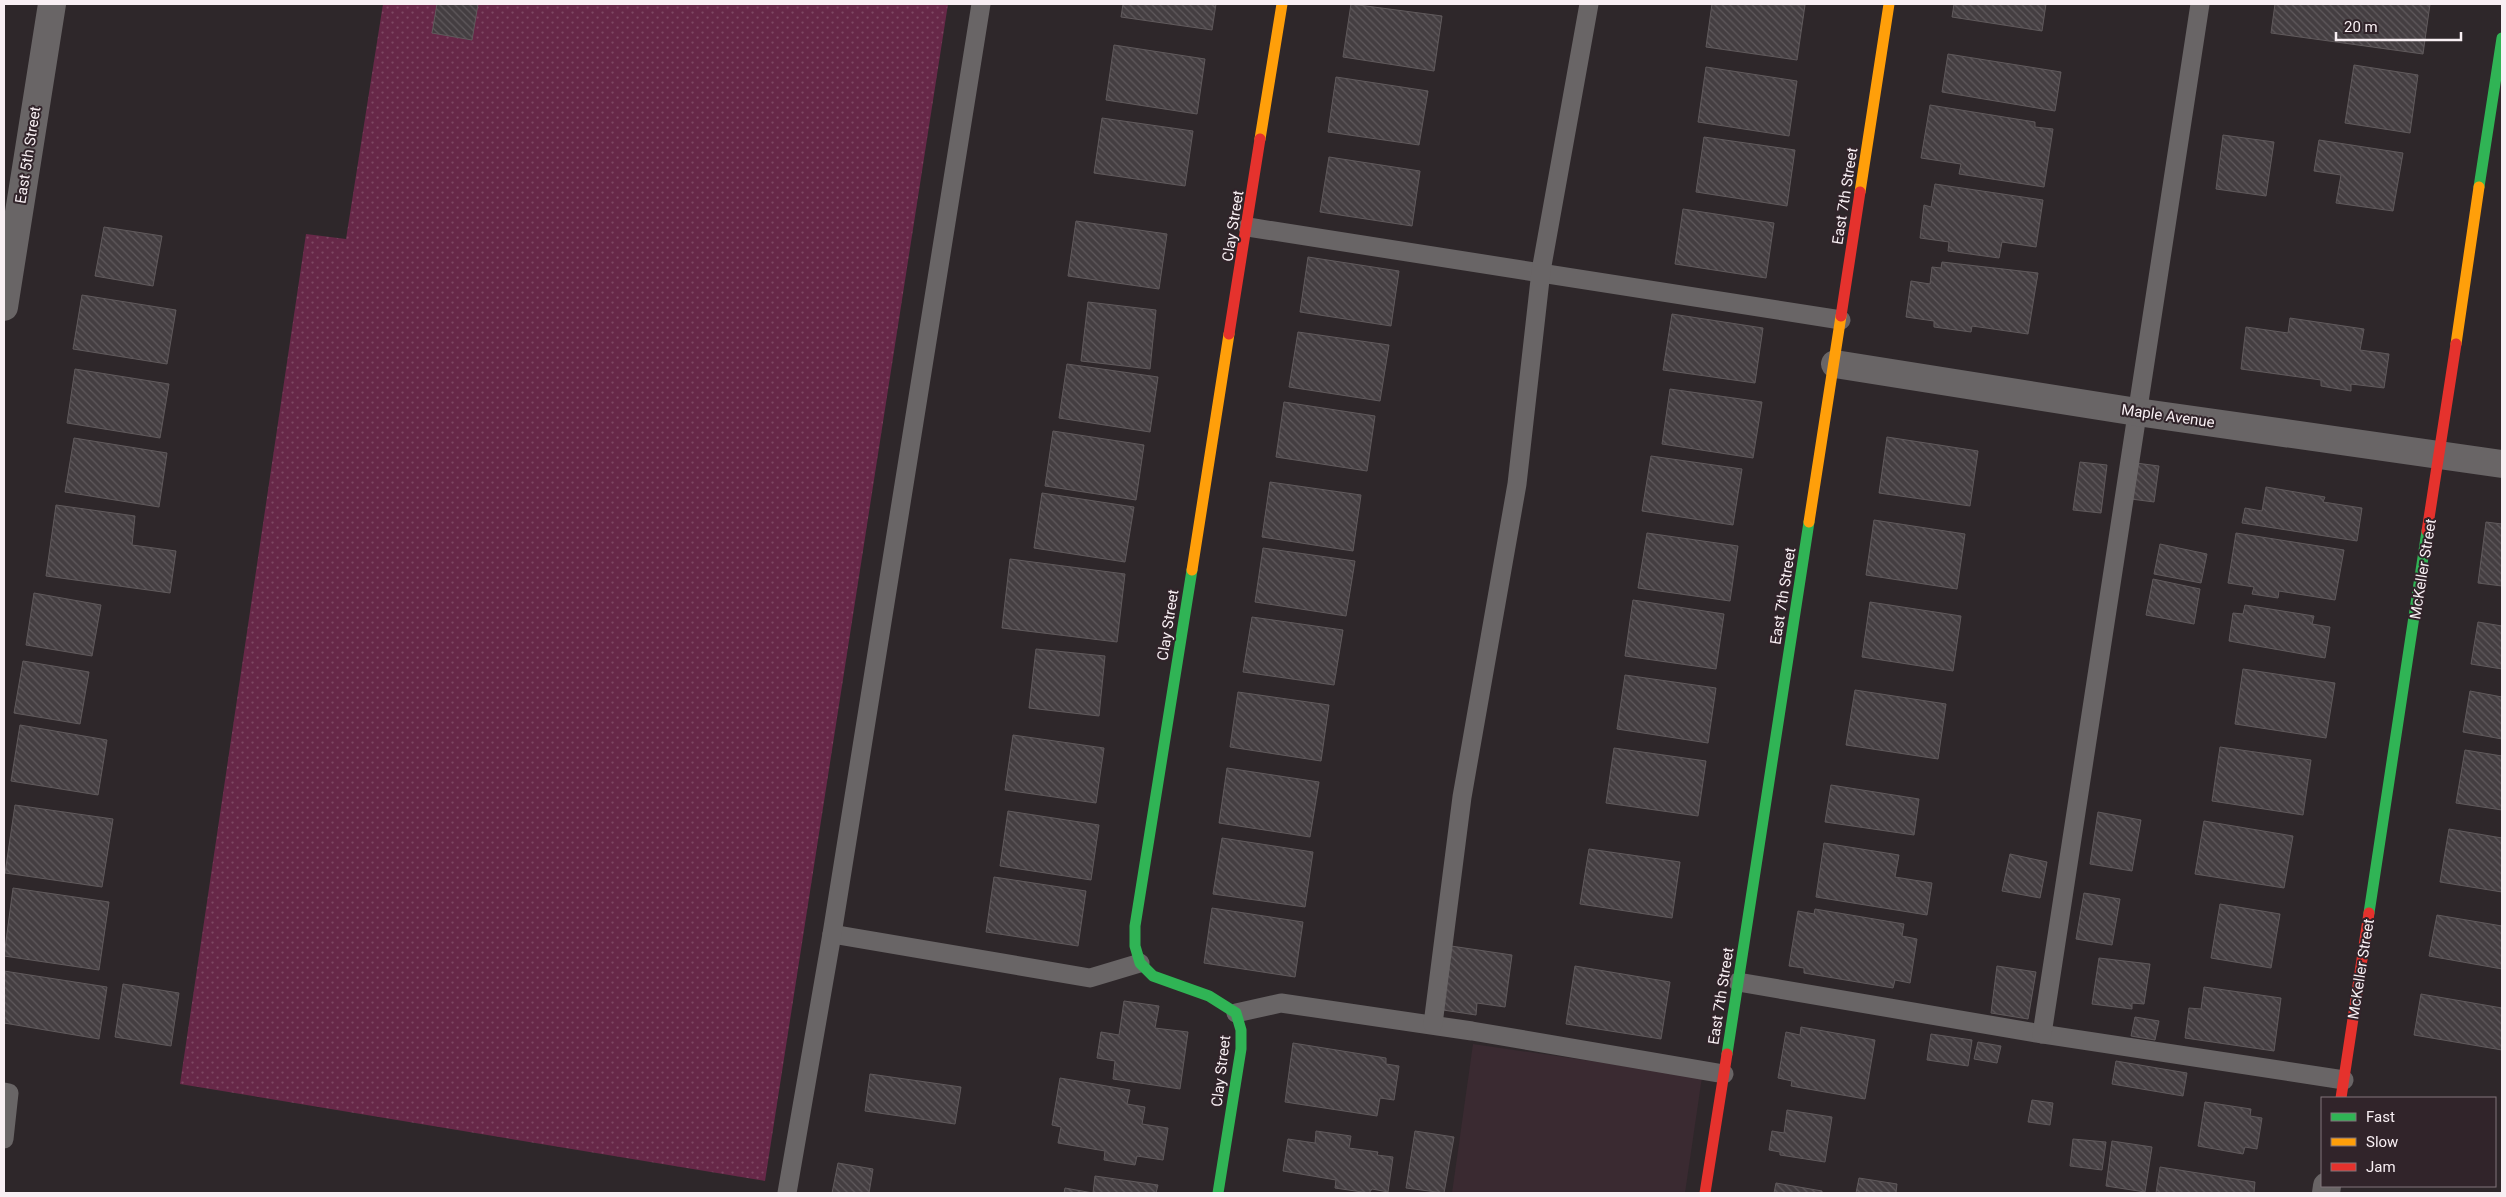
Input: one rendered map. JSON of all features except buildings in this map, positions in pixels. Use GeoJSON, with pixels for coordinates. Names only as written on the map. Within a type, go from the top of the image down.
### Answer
{"type":"FeatureCollection","features":[{"type":"Feature","properties":{"kind":"street","name":"East 5th Street"},"geometry":{"type":"LineString","coordinates":[[4,307],[52,4]]}},
{"type":"Feature","properties":{"kind":"street","name":"Clay Street"},"geometry":{"type":"LineString","coordinates":[[1140,963],[1135,946],[1135,926],[1282,4]]}},
{"type":"Feature","properties":{"kind":"street","name":"East 7th Street"},"geometry":{"type":"LineString","coordinates":[[1705,1193],[1889,4]]}},
{"type":"Feature","properties":{"kind":"street","name":"McKeller Street"},"geometry":{"type":"LineString","coordinates":[[2343,1089],[2502,38]]}},
{"type":"Feature","properties":{"kind":"street","name":"Maple Avenue"},"geometry":{"type":"LineString","coordinates":[[1834,364],[2137,412],[2502,464]]}},
{"type":"Feature","properties":{"kind":"street"},"geometry":{"type":"LineString","coordinates":[[1140,963],[1153,976],[1209,996],[1236,1014]]}},
{"type":"Feature","properties":{"kind":"street","name":"Clay Street"},"geometry":{"type":"LineString","coordinates":[[1218,1193],[1241,1049],[1241,1030],[1236,1014]]}},
{"type":"Feature","properties":{"kind":"lane"},"geometry":{"type":"LineString","coordinates":[[787,1193],[832,934],[981,4]]}},
{"type":"Feature","properties":{"kind":"lane"},"geometry":{"type":"LineString","coordinates":[[1432,1024],[1462,797],[1517,484],[1540,271],[1589,4]]}},
{"type":"Feature","properties":{"kind":"lane"},"geometry":{"type":"LineString","coordinates":[[2042,1034],[2200,4]]}},
{"type":"Feature","properties":{"kind":"lane"},"geometry":{"type":"LineString","coordinates":[[1248,226],[1841,320]]}},
{"type":"Feature","properties":{"kind":"lane"},"geometry":{"type":"LineString","coordinates":[[832,934],[1090,978],[1140,963]]}},
{"type":"Feature","properties":{"kind":"lane"},"geometry":{"type":"LineString","coordinates":[[1738,982],[2042,1034],[2343,1089]]}},
{"type":"Feature","properties":{"kind":"lane"},"geometry":{"type":"LineString","coordinates":[[1236,1014],[1281,1003],[1432,1024],[1724,1074]]}},
{"type":"Feature","properties":{"kind":"lane"},"geometry":{"type":"LineString","coordinates":[[4,1092],[9,1093],[4,1139]]}},
{"type":"Feature","properties":{"kind":"shaded area"},"geometry":{"type":"Polygon","coordinates":[[[383,4],[948,4],[765,1181],[180,1084],[306,234],[346,239],[383,4]]]}},
{"type":"Feature","properties":{"kind":"shaded area"},"geometry":{"type":"Polygon","coordinates":[[[1473,1044],[1702,1077],[1685,1193],[1452,1193],[1473,1044]]]}},
{"type":"Feature","properties":{"kind":"traffic: fast"},"geometry":{"type":"LineString","coordinates":[[2479,187],[2502,38]]}},
{"type":"Feature","properties":{"kind":"traffic: fast"},"geometry":{"type":"LineString","coordinates":[[1727,1054],[1809,522]]}},
{"type":"Feature","properties":{"kind":"traffic: fast"},"geometry":{"type":"LineString","coordinates":[[2369,913],[2427,531]]}},
{"type":"Feature","properties":{"kind":"traffic: fast"},"geometry":{"type":"LineString","coordinates":[[1192,570],[1135,926],[1135,946],[1140,963],[1153,976],[1209,996],[1236,1013],[1241,1030],[1241,1049],[1218,1193]]}},
{"type":"Feature","properties":{"kind":"traffic: slow"},"geometry":{"type":"LineString","coordinates":[[1260,139],[1282,4]]}},
{"type":"Feature","properties":{"kind":"traffic: slow"},"geometry":{"type":"LineString","coordinates":[[1860,192],[1889,4]]}},
{"type":"Feature","properties":{"kind":"traffic: slow"},"geometry":{"type":"LineString","coordinates":[[2456,344],[2479,187]]}},
{"type":"Feature","properties":{"kind":"traffic: slow"},"geometry":{"type":"LineString","coordinates":[[1809,522],[1841,316]]}},
{"type":"Feature","properties":{"kind":"traffic: slow"},"geometry":{"type":"LineString","coordinates":[[1192,570],[1229,334]]}},
{"type":"Feature","properties":{"kind":"traffic: jam"},"geometry":{"type":"LineString","coordinates":[[1229,334],[1260,139]]}},
{"type":"Feature","properties":{"kind":"traffic: jam"},"geometry":{"type":"LineString","coordinates":[[1841,316],[1860,192]]}},
{"type":"Feature","properties":{"kind":"traffic: jam"},"geometry":{"type":"LineString","coordinates":[[2427,531],[2456,344]]}},
{"type":"Feature","properties":{"kind":"traffic: jam"},"geometry":{"type":"LineString","coordinates":[[2341,1097],[2369,913]]}},
{"type":"Feature","properties":{"kind":"traffic: jam"},"geometry":{"type":"LineString","coordinates":[[1705,1193],[1727,1054]]}}]}
